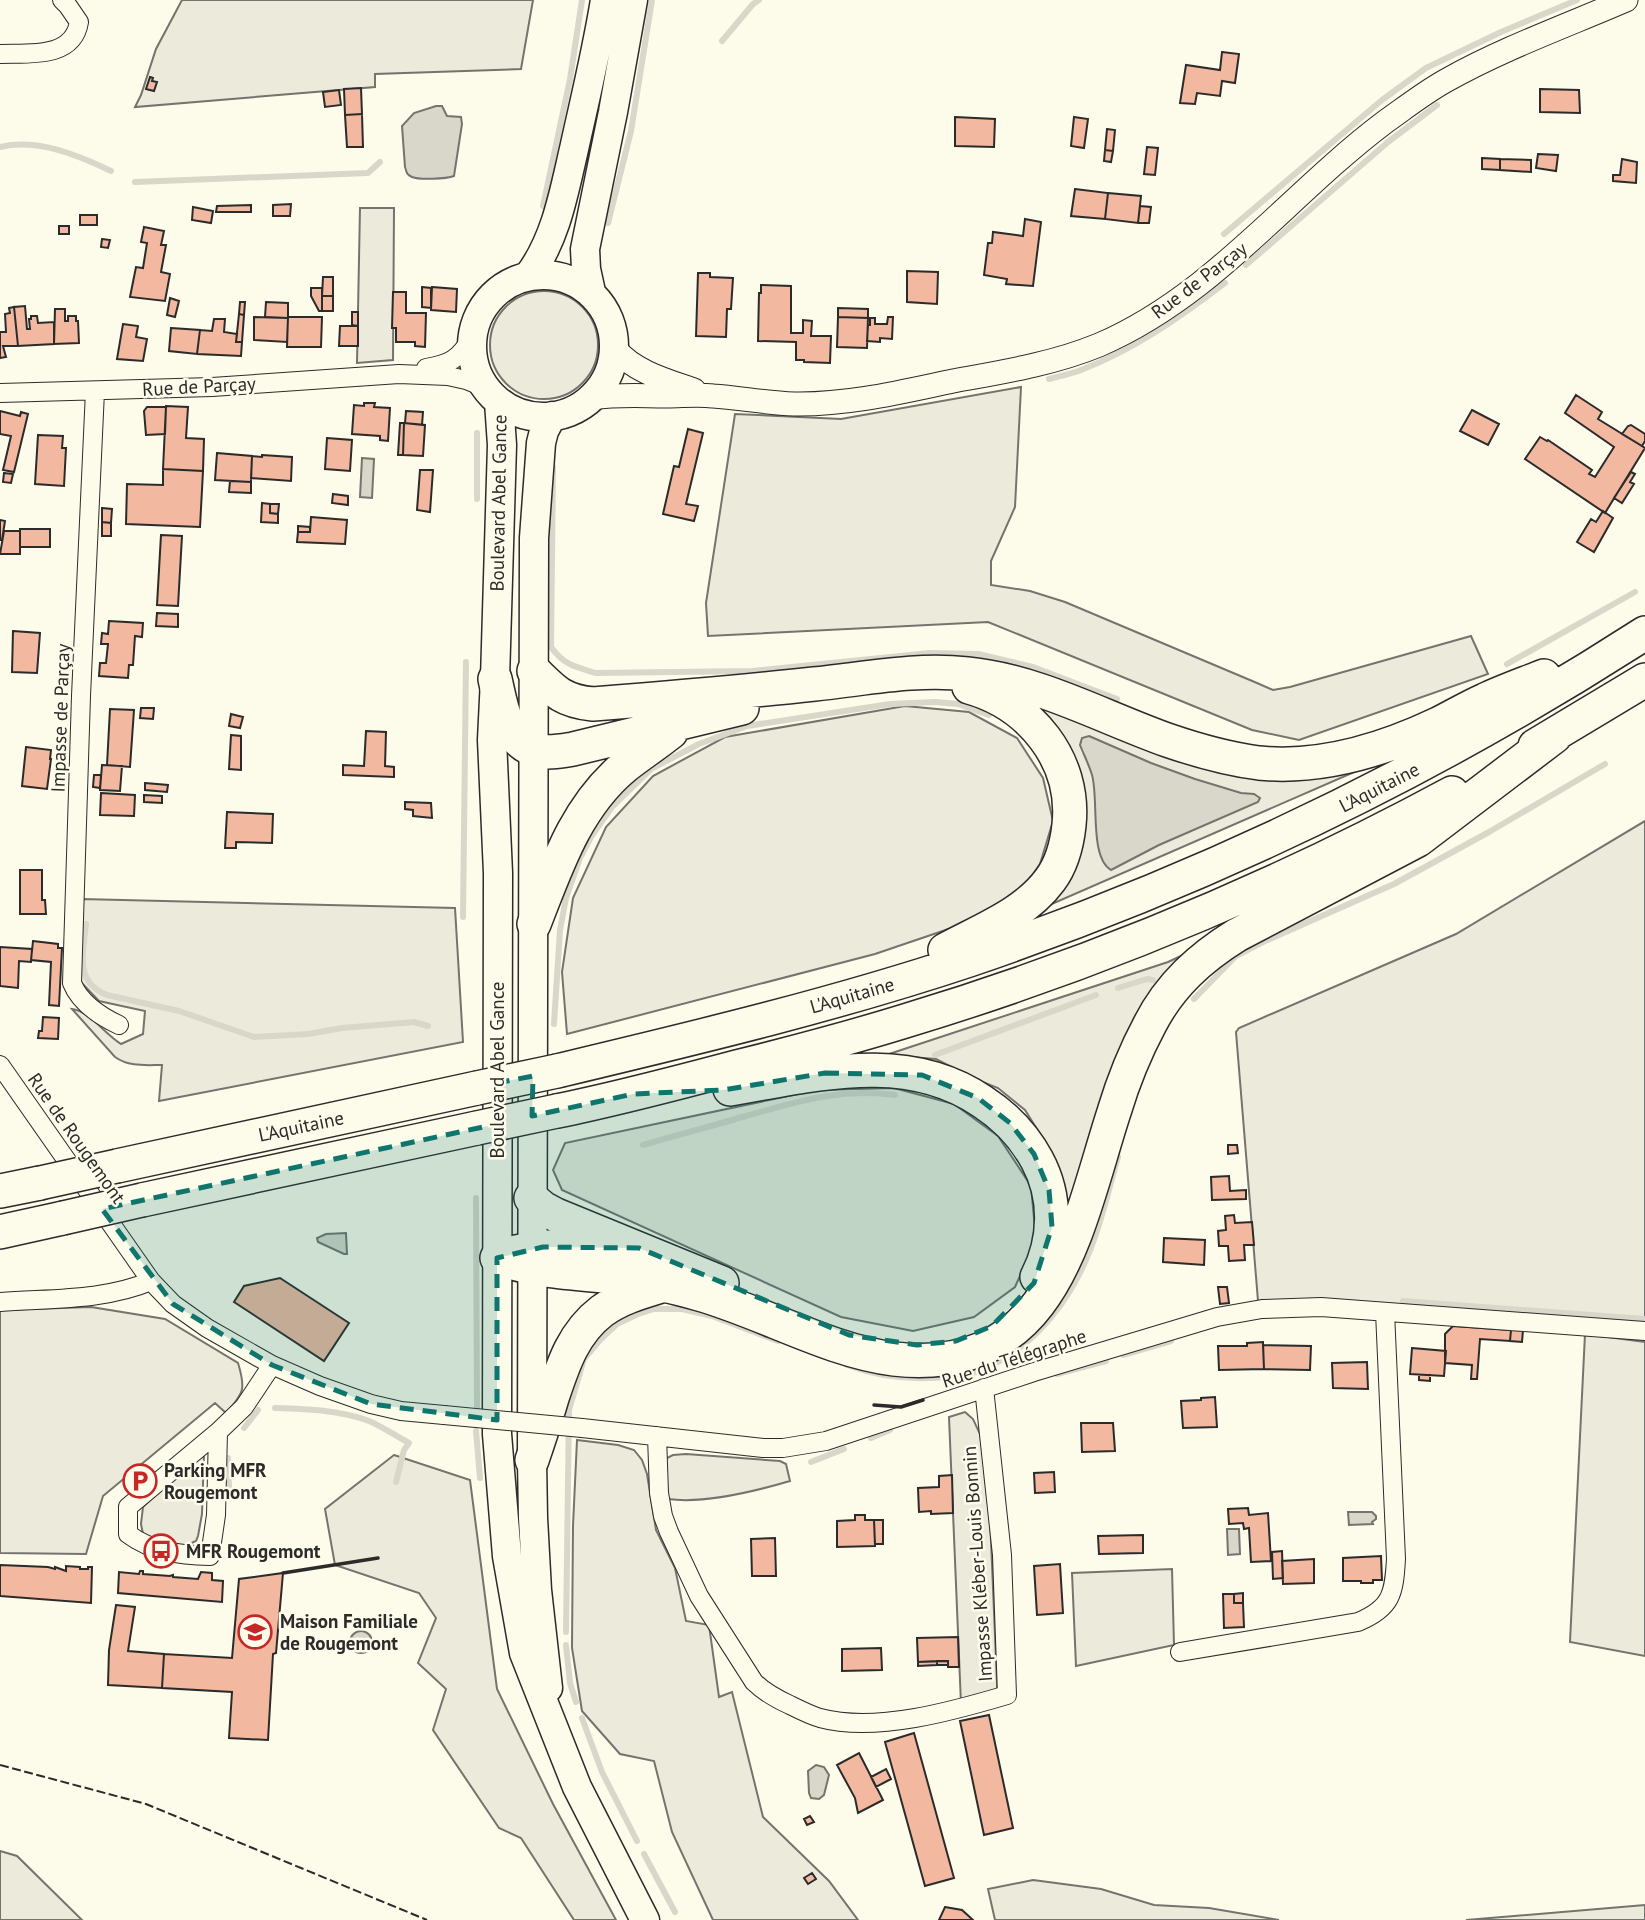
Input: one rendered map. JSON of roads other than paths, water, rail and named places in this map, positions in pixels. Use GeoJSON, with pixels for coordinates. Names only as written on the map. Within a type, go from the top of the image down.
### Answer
{"type":"FeatureCollection","features":[{"type":"Feature","properties":{"kind":"highway"},"geometry":{"type":"LineString","coordinates":[[534,671],[561,696],[574,702],[593,704],[914,673],[943,671],[968,674],[1029,686],[1167,740],[1203,751],[1259,763],[1284,764],[1357,754],[1395,742],[1486,699],[1639,637]]}},
{"type":"Feature","properties":{"kind":"highway","name":"L'Aquitaine"},"geometry":{"type":"LineString","coordinates":[[0,1191],[557,1071],[745,1025],[969,960],[1187,877],[1398,778],[1535,701],[1639,637]]}},
{"type":"Feature","properties":{"kind":"highway"},"geometry":{"type":"LineString","coordinates":[[495,679],[510,730],[534,750],[552,752],[721,712],[823,695],[914,685],[966,687],[986,692],[1028,719],[1054,751],[1063,769],[1069,792],[1071,813],[1068,835],[1064,854],[1052,878],[1014,914],[862,993]]}},
{"type":"Feature","properties":{"kind":"highway","name":"L'Aquitaine"},"geometry":{"type":"LineString","coordinates":[[0,1232],[633,1094],[830,1043],[982,997],[1130,943],[1346,848],[1555,736],[1645,680]]}},
{"type":"Feature","properties":{"kind":"highway"},"geometry":{"type":"LineString","coordinates":[[534,925],[567,841],[590,804],[623,768],[685,722]]}},
{"type":"Feature","properties":{"kind":"highway"},"geometry":{"type":"LineString","coordinates":[[531,1258],[662,1285],[720,1301],[846,1347],[892,1358],[948,1358],[980,1349],[1001,1339],[1034,1310],[1059,1273],[1080,1223],[1114,1112],[1136,1054],[1168,993],[1189,970],[1212,950],[1237,934],[1418,839],[1555,736]]}},
{"type":"Feature","properties":{"kind":"highway"},"geometry":{"type":"LineString","coordinates":[[531,1198],[556,1214],[783,1310],[849,1335],[894,1344],[956,1341],[984,1330],[1021,1300],[1043,1266],[1052,1227],[1052,1207],[1044,1172],[1029,1146],[1010,1123],[978,1098],[944,1081],[900,1071],[852,1070],[723,1090],[633,1094]]}},
{"type":"Feature","properties":{"kind":"highway"},"geometry":{"type":"LineString","coordinates":[[497,1258],[531,1258],[639,1248]]}},
{"type":"Feature","properties":{"kind":"highway"},"geometry":{"type":"LineString","coordinates":[[532,1460],[562,1367],[583,1329],[603,1310],[617,1302],[662,1285]]}},
{"type":"Feature","properties":{"kind":"main road"},"geometry":{"type":"LineString","coordinates":[[529,275],[546,251],[556,217],[584,106],[605,0]]}},
{"type":"Feature","properties":{"kind":"main road"},"geometry":{"type":"LineString","coordinates":[[591,292],[585,249],[633,0]]}},
{"type":"Feature","properties":{"kind":"main road"},"geometry":{"type":"LineString","coordinates":[[529,275],[556,275],[580,284],[591,292],[609,317],[615,338],[611,370],[592,398],[574,410],[541,417],[519,412],[492,395],[474,365],[472,338],[478,317],[490,298],[508,284],[529,275]]}},
{"type":"Feature","properties":{"kind":"main road","name":"Boulevard Abel Gance"},"geometry":{"type":"LineString","coordinates":[[492,395],[502,445],[492,740],[498,873],[497,1434],[507,1556],[524,1653],[577,1787],[645,1920]]}},
{"type":"Feature","properties":{"kind":"main road","name":"Boulevard Abel Gance"},"geometry":{"type":"LineString","coordinates":[[552,416],[543,435],[534,537],[531,1258],[533,1530],[537,1590],[554,1731]]}},
{"type":"Feature","properties":{"kind":"street"},"geometry":{"type":"LineString","coordinates":[[0,54],[51,51],[62,48],[72,40],[79,22],[62,0]]}},
{"type":"Feature","properties":{"kind":"street","name":"Rue de Parçay"},"geometry":{"type":"LineString","coordinates":[[592,398],[635,394],[710,395],[794,404],[827,403],[875,397],[1015,370],[1099,345],[1182,298],[1222,266],[1382,124],[1445,81],[1626,0]]}},
{"type":"Feature","properties":{"kind":"street","name":"Rue de Parçay"},"geometry":{"type":"LineString","coordinates":[[399,374],[446,365],[456,359],[472,338]]}},
{"type":"Feature","properties":{"kind":"street","name":"Rue de Parçay"},"geometry":{"type":"LineString","coordinates":[[615,349],[627,362],[640,369],[710,395]]}},
{"type":"Feature","properties":{"kind":"street","name":"Rue de Parçay"},"geometry":{"type":"LineString","coordinates":[[0,393],[212,387],[399,374],[448,376],[466,380],[492,395]]}},
{"type":"Feature","properties":{"kind":"street","name":"Impasse de Parçay"},"geometry":{"type":"LineString","coordinates":[[95,391],[72,982],[75,990],[88,1005],[101,1016],[119,1025]]}},
{"type":"Feature","properties":{"kind":"street","name":"Rue de Rougemont"},"geometry":{"type":"LineString","coordinates":[[0,1065],[121,1236]]}},
{"type":"Feature","properties":{"kind":"street","name":"Rue du Télégraphe"},"geometry":{"type":"LineString","coordinates":[[121,1236],[152,1281],[173,1304],[207,1328],[272,1365],[371,1404],[401,1411],[763,1448],[802,1446],[826,1441],[984,1388],[1241,1312],[1282,1307],[1321,1307],[1645,1331]]}},
{"type":"Feature","properties":{"kind":"street"},"geometry":{"type":"LineString","coordinates":[[0,1302],[98,1296],[135,1288],[152,1281]]}},
{"type":"Feature","properties":{"kind":"street"},"geometry":{"type":"LineString","coordinates":[[1180,1652],[1358,1622],[1374,1616],[1386,1605],[1395,1584],[1396,1559],[1385,1312]]}},
{"type":"Feature","properties":{"kind":"street"},"geometry":{"type":"LineString","coordinates":[[218,1432],[216,1515],[210,1556],[187,1556],[161,1551],[128,1534],[128,1507],[244,1407],[272,1365]]}},
{"type":"Feature","properties":{"kind":"street","name":"Impasse Kléber-Louis Bonnin"},"geometry":{"type":"LineString","coordinates":[[657,1436],[659,1493],[669,1532],[699,1596],[754,1682],[782,1702],[806,1713],[834,1721],[889,1721],[973,1705],[1007,1695],[1002,1555],[984,1388]]}},
{"type":"Feature","properties":{"kind":"waterway"},"geometry":{"type":"LineString","coordinates":[[543,206],[570,79],[582,0]]}},
{"type":"Feature","properties":{"kind":"waterway"},"geometry":{"type":"LineString","coordinates":[[608,223],[631,131],[652,0]]}},
{"type":"Feature","properties":{"kind":"waterway"},"geometry":{"type":"LineString","coordinates":[[722,41],[759,0]]}},
{"type":"Feature","properties":{"kind":"waterway"},"geometry":{"type":"LineString","coordinates":[[1224,234],[1382,100],[1426,68],[1577,0]]}},
{"type":"Feature","properties":{"kind":"waterway"},"geometry":{"type":"LineString","coordinates":[[1246,265],[1388,142],[1437,105]]}},
{"type":"Feature","properties":{"kind":"waterway"},"geometry":{"type":"LineString","coordinates":[[0,147],[43,146],[85,159],[111,171]]}},
{"type":"Feature","properties":{"kind":"waterway"},"geometry":{"type":"LineString","coordinates":[[135,182],[368,173],[380,162]]}},
{"type":"Feature","properties":{"kind":"waterway"},"geometry":{"type":"LineString","coordinates":[[1049,379],[1081,370],[1138,343],[1225,283]]}},
{"type":"Feature","properties":{"kind":"waterway"},"geometry":{"type":"LineString","coordinates":[[477,433],[477,499]]}},
{"type":"Feature","properties":{"kind":"waterway"},"geometry":{"type":"LineString","coordinates":[[553,467],[551,647],[565,662],[576,667],[596,673],[752,671],[930,653],[978,654],[1033,667],[1117,699]]}},
{"type":"Feature","properties":{"kind":"waterway"},"geometry":{"type":"LineString","coordinates":[[1507,664],[1635,592]]}},
{"type":"Feature","properties":{"kind":"waterway"},"geometry":{"type":"LineString","coordinates":[[463,917],[466,662]]}},
{"type":"Feature","properties":{"kind":"waterway"},"geometry":{"type":"LineString","coordinates":[[554,1024],[560,930],[566,898],[580,858],[612,807],[651,769],[699,744],[747,726],[890,704],[958,704],[989,715]]}},
{"type":"Feature","properties":{"kind":"waterway"},"geometry":{"type":"LineString","coordinates":[[1194,999],[1236,956],[1394,884],[1605,764]]}},
{"type":"Feature","properties":{"kind":"waterway"},"geometry":{"type":"LineString","coordinates":[[86,924],[83,956],[85,974],[96,989],[107,995],[179,1011],[254,1037],[414,1022],[428,1026]]}},
{"type":"Feature","properties":{"kind":"waterway"},"geometry":{"type":"LineString","coordinates":[[1118,988],[1147,979],[1153,980]]}},
{"type":"Feature","properties":{"kind":"waterway"},"geometry":{"type":"LineString","coordinates":[[935,1055],[1096,995]]}},
{"type":"Feature","properties":{"kind":"waterway"},"geometry":{"type":"LineString","coordinates":[[643,1145],[819,1097],[856,1093],[895,1095]]}},
{"type":"Feature","properties":{"kind":"waterway"},"geometry":{"type":"LineString","coordinates":[[847,1365],[899,1377],[963,1375],[990,1366],[1022,1346],[1061,1305],[1080,1273],[1097,1231],[1118,1157]]}},
{"type":"Feature","properties":{"kind":"waterway"},"geometry":{"type":"LineString","coordinates":[[476,1198],[477,1408]]}},
{"type":"Feature","properties":{"kind":"waterway"},"geometry":{"type":"LineString","coordinates":[[1403,1301],[1645,1319]]}},
{"type":"Feature","properties":{"kind":"waterway"},"geometry":{"type":"LineString","coordinates":[[566,1632],[569,1410],[584,1359],[617,1324],[654,1309],[682,1309],[712,1316],[778,1341]]}},
{"type":"Feature","properties":{"kind":"waterway"},"geometry":{"type":"LineString","coordinates":[[1123,1355],[1171,1341]]}},
{"type":"Feature","properties":{"kind":"waterway"},"geometry":{"type":"LineString","coordinates":[[1057,1374],[1106,1361]]}},
{"type":"Feature","properties":{"kind":"waterway"},"geometry":{"type":"LineString","coordinates":[[275,1408],[323,1411],[358,1417],[409,1443],[404,1450],[396,1482]]}},
{"type":"Feature","properties":{"kind":"waterway"},"geometry":{"type":"LineString","coordinates":[[244,1428],[258,1410]]}},
{"type":"Feature","properties":{"kind":"waterway"},"geometry":{"type":"LineString","coordinates":[[871,1438],[890,1430]]}},
{"type":"Feature","properties":{"kind":"waterway"},"geometry":{"type":"LineString","coordinates":[[476,1431],[480,1478]]}},
{"type":"Feature","properties":{"kind":"waterway"},"geometry":{"type":"LineString","coordinates":[[811,1462],[844,1449]]}},
{"type":"Feature","properties":{"kind":"waterway"},"geometry":{"type":"LineString","coordinates":[[228,1458],[229,1488]]}},
{"type":"Feature","properties":{"kind":"waterway"},"geometry":{"type":"LineString","coordinates":[[566,1645],[570,1683],[576,1702]]}},
{"type":"Feature","properties":{"kind":"waterway"},"geometry":{"type":"LineString","coordinates":[[582,1718],[602,1772],[637,1841]]}},
{"type":"Feature","properties":{"kind":"waterway"},"geometry":{"type":"LineString","coordinates":[[644,1854],[675,1912]]}},
{"type":"Feature","properties":{"kind":"place","name":"Parking MFR Rougemont"},"geometry":{"type":"Point","coordinates":[140,1481]}},
{"type":"Feature","properties":{"kind":"place","name":"MFR Rougemont"},"geometry":{"type":"Point","coordinates":[161,1551]}},
{"type":"Feature","properties":{"kind":"place","name":"Maison Familiale de Rougemont"},"geometry":{"type":"Point","coordinates":[255,1632]}}]}
